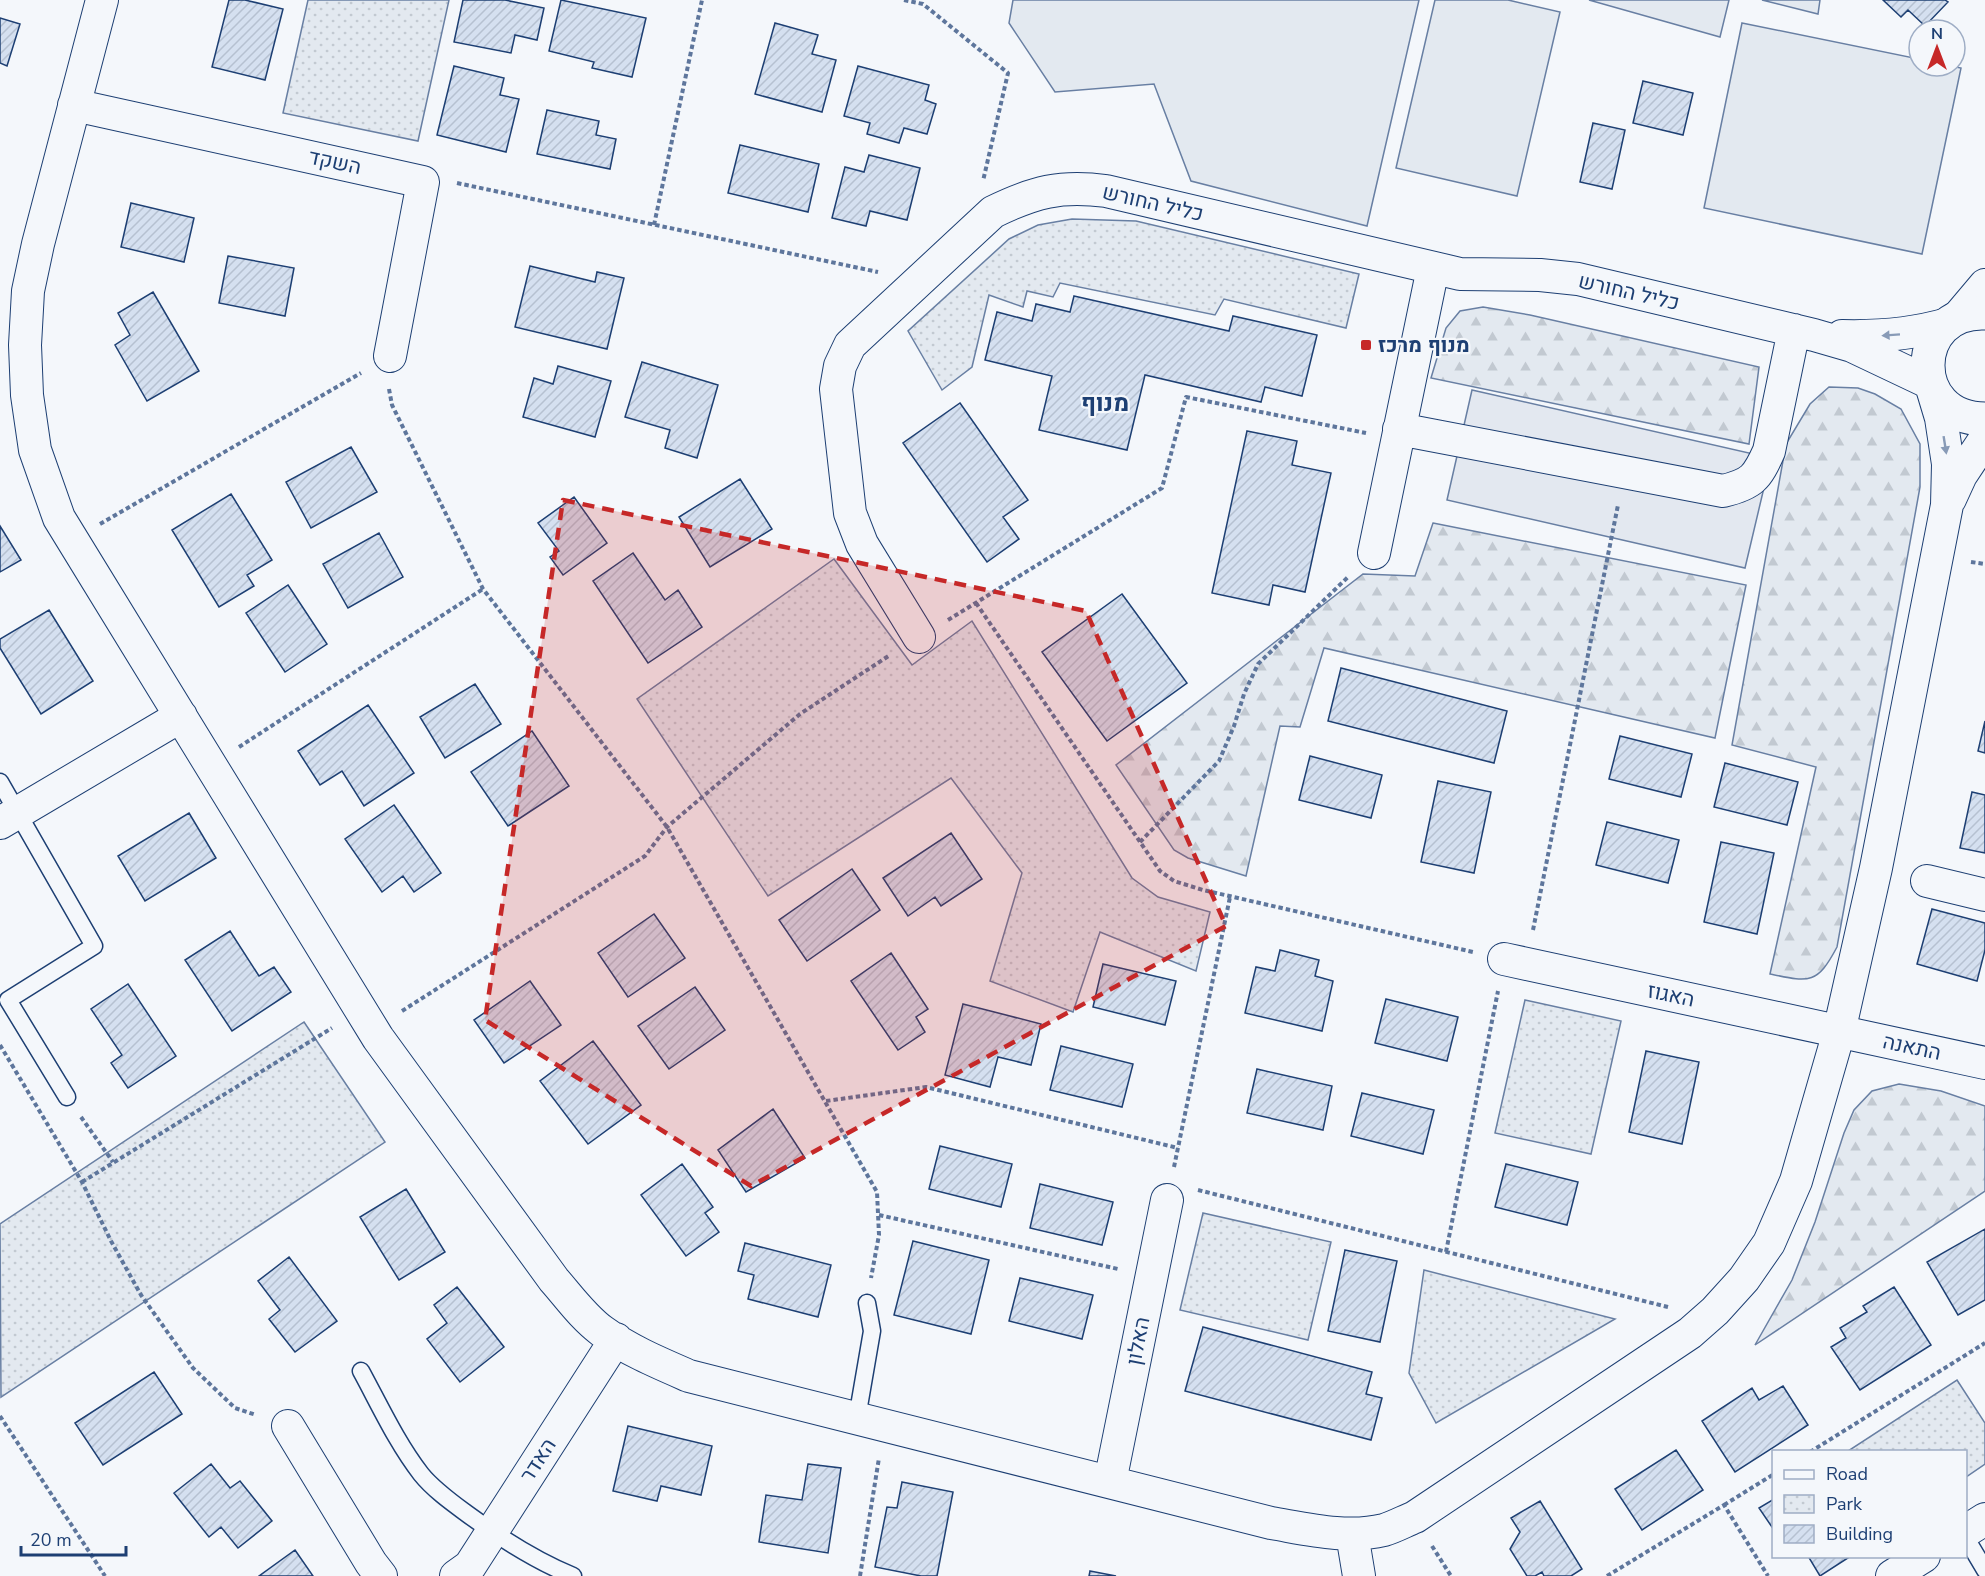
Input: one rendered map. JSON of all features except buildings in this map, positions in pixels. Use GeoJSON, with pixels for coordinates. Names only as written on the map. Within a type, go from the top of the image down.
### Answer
{"type":"FeatureCollection","features":[{"type":"Feature","properties":{"kind":"street"},"geometry":{"type":"LineString","coordinates":[[102,0],[38,244],[28,291],[25,345],[27,395],[35,450],[59,518],[367,1020],[444,1131],[554,1280],[601,1330],[656,1362],[689,1376],[1271,1523],[1352,1534],[1384,1529],[1414,1517],[1690,1333],[1744,1279],[1769,1243],[1796,1180],[1839,1032],[1876,868],[1947,506],[1948,464],[1941,418],[1927,371],[1928,354],[1934,339],[1964,318],[1985,285]]}},
{"type":"Feature","properties":{"kind":"street","name":"השקד"},"geometry":{"type":"LineString","coordinates":[[74,105],[423,182],[390,356]]}},
{"type":"Feature","properties":{"kind":"street","name":"כליל החורש"},"geometry":{"type":"LineString","coordinates":[[920,637],[862,544],[850,513],[836,389],[840,366],[850,345],[993,212],[1019,199],[1052,190],[1080,188],[1106,191],[1460,274],[1540,275],[1578,279],[1804,332],[1852,346],[1899,366],[1931,385]]}},
{"type":"Feature","properties":{"kind":"street"},"geometry":{"type":"LineString","coordinates":[[1374,553],[1433,268]]}},
{"type":"Feature","properties":{"kind":"street","name":"כליל החורש"},"geometry":{"type":"LineString","coordinates":[[1804,332],[1867,336],[1905,334],[1964,318]]}},
{"type":"Feature","properties":{"kind":"street"},"geometry":{"type":"LineString","coordinates":[[1398,434],[1723,491],[1740,487],[1754,480],[1768,451],[1804,332]]}},
{"type":"Feature","properties":{"kind":"street"},"geometry":{"type":"LineString","coordinates":[[1931,385],[1942,403],[1956,413],[1973,419],[1985,419]]}},
{"type":"Feature","properties":{"kind":"street"},"geometry":{"type":"LineString","coordinates":[[1947,506],[1961,475],[1985,439]]}},
{"type":"Feature","properties":{"kind":"street"},"geometry":{"type":"LineString","coordinates":[[9,818],[181,716]]}},
{"type":"Feature","properties":{"kind":"street"},"geometry":{"type":"LineString","coordinates":[[1927,880],[1985,895]]}},
{"type":"Feature","properties":{"kind":"street","name":"האגוז"},"geometry":{"type":"LineString","coordinates":[[1515,961],[1839,1032]]}},
{"type":"Feature","properties":{"kind":"street","name":"התאנה"},"geometry":{"type":"LineString","coordinates":[[1839,1032],[1985,1063]]}},
{"type":"Feature","properties":{"kind":"street","name":"האלון"},"geometry":{"type":"LineString","coordinates":[[1110,1482],[1169,1192]]}},
{"type":"Feature","properties":{"kind":"street","name":"האדר"},"geometry":{"type":"LineString","coordinates":[[456,1576],[470,1566],[616,1339]]}},
{"type":"Feature","properties":{"kind":"street"},"geometry":{"type":"LineString","coordinates":[[288,1426],[381,1576]]}},
{"type":"Feature","properties":{"kind":"street"},"geometry":{"type":"LineString","coordinates":[[1967,1530],[1985,1519]]}},
{"type":"Feature","properties":{"kind":"street"},"geometry":{"type":"LineString","coordinates":[[1352,1534],[1359,1576]]}},
{"type":"Feature","properties":{"kind":"street"},"geometry":{"type":"LineString","coordinates":[[1892,1576],[1922,1558]]}},
{"type":"Feature","properties":{"kind":"lane"},"geometry":{"type":"LineString","coordinates":[[0,782],[9,818],[94,946],[8,1000],[67,1097]]}},
{"type":"Feature","properties":{"kind":"lane"},"geometry":{"type":"LineString","coordinates":[[867,1303],[872,1331],[871,1422]]}},
{"type":"Feature","properties":{"kind":"lane"},"geometry":{"type":"LineString","coordinates":[[361,1371],[404,1450],[422,1476],[448,1500],[492,1532],[545,1565],[573,1576]]}},
{"type":"Feature","properties":{"kind":"lane"},"geometry":{"type":"LineString","coordinates":[[1967,1541],[1985,1570]]}},
{"type":"Feature","properties":{"kind":"path"},"geometry":{"type":"LineString","coordinates":[[654,225],[702,0]]}},
{"type":"Feature","properties":{"kind":"path"},"geometry":{"type":"LineString","coordinates":[[904,0],[923,4],[1008,73],[971,232]]}},
{"type":"Feature","properties":{"kind":"path"},"geometry":{"type":"LineString","coordinates":[[456,183],[920,281]]}},
{"type":"Feature","properties":{"kind":"path"},"geometry":{"type":"LineString","coordinates":[[73,540],[390,356]]}},
{"type":"Feature","properties":{"kind":"path"},"geometry":{"type":"LineString","coordinates":[[390,356],[389,387],[392,405],[483,589],[667,827],[877,1192],[879,1235],[867,1303]]}},
{"type":"Feature","properties":{"kind":"path"},"geometry":{"type":"LineString","coordinates":[[82,1182],[113,1162],[367,1020],[645,855],[667,827],[800,714],[841,686],[1162,488],[1186,396],[1398,434]]}},
{"type":"Feature","properties":{"kind":"path"},"geometry":{"type":"LineString","coordinates":[[1446,1252],[1515,961],[1624,472]]}},
{"type":"Feature","properties":{"kind":"path"},"geometry":{"type":"LineString","coordinates":[[1140,842],[1219,760],[1258,664],[1374,553]]}},
{"type":"Feature","properties":{"kind":"path"},"geometry":{"type":"LineString","coordinates":[[211,766],[483,589]]}},
{"type":"Feature","properties":{"kind":"path"},"geometry":{"type":"LineString","coordinates":[[975,603],[1160,871],[1174,881],[1230,897],[1515,961]]}},
{"type":"Feature","properties":{"kind":"path"},"geometry":{"type":"LineString","coordinates":[[1230,897],[1169,1192],[1446,1252],[1708,1317]]}},
{"type":"Feature","properties":{"kind":"path"},"geometry":{"type":"LineString","coordinates":[[0,1045],[82,1182],[141,1295],[193,1368],[235,1408],[288,1426]]}},
{"type":"Feature","properties":{"kind":"path"},"geometry":{"type":"LineString","coordinates":[[826,1101],[926,1087],[1178,1148]]}},
{"type":"Feature","properties":{"kind":"path"},"geometry":{"type":"LineString","coordinates":[[67,1097],[113,1162]]}},
{"type":"Feature","properties":{"kind":"path"},"geometry":{"type":"LineString","coordinates":[[879,1215],[1152,1277]]}},
{"type":"Feature","properties":{"kind":"path"},"geometry":{"type":"LineString","coordinates":[[1813,1450],[1985,1343]]}},
{"type":"Feature","properties":{"kind":"path"},"geometry":{"type":"LineString","coordinates":[[0,1416],[105,1576]]}},
{"type":"Feature","properties":{"kind":"path"},"geometry":{"type":"LineString","coordinates":[[860,1576],[871,1422]]}},
{"type":"Feature","properties":{"kind":"path"},"geometry":{"type":"LineString","coordinates":[[1607,1576],[1772,1475]]}},
{"type":"Feature","properties":{"kind":"path"},"geometry":{"type":"LineString","coordinates":[[1724,1505],[1768,1576]]}},
{"type":"Feature","properties":{"kind":"highlighted area"},"geometry":{"type":"Polygon","coordinates":[[[563,500],[1086,611],[1226,926],[751,1186],[485,1020],[563,500]]]}},
{"type":"Feature","properties":{"kind":"green space"},"geometry":{"type":"Polygon","coordinates":[[[308,0],[449,0],[418,141],[283,113],[308,0]]]}},
{"type":"Feature","properties":{"kind":"green space"},"geometry":{"type":"Polygon","coordinates":[[[1013,0],[1419,0],[1367,226],[1191,181],[1154,84],[1055,92],[1009,23],[1013,0]]]}},
{"type":"Feature","properties":{"kind":"green space"},"geometry":{"type":"Polygon","coordinates":[[[1435,0],[1508,0],[1560,12],[1517,196],[1396,168],[1435,0]]]}},
{"type":"Feature","properties":{"kind":"green space"},"geometry":{"type":"Polygon","coordinates":[[[1589,0],[1729,0],[1720,37],[1589,0]]]}},
{"type":"Feature","properties":{"kind":"green space"},"geometry":{"type":"Polygon","coordinates":[[[1762,0],[1820,0],[1818,14],[1762,0]]]}},
{"type":"Feature","properties":{"kind":"green space"},"geometry":{"type":"Polygon","coordinates":[[[1742,23],[1907,57],[1907,78],[1959,78],[1922,254],[1704,208],[1742,23]]]}},
{"type":"Feature","properties":{"kind":"green space"},"geometry":{"type":"Polygon","coordinates":[[[1072,219],[1136,221],[1359,274],[1346,328],[1224,299],[1215,315],[1060,283],[1053,297],[1027,291],[1023,307],[989,295],[972,367],[942,390],[908,331],[1009,239],[1038,225],[1072,219]]]}},
{"type":"Feature","properties":{"kind":"green space"},"geometry":{"type":"Polygon","coordinates":[[[1483,307],[1530,315],[1759,367],[1749,444],[1431,378],[1446,328],[1460,311],[1483,307]]]}},
{"type":"Feature","properties":{"kind":"green space"},"geometry":{"type":"Polygon","coordinates":[[[1829,387],[1858,388],[1875,394],[1901,409],[1920,444],[1920,487],[1837,947],[1824,968],[1811,978],[1803,979],[1770,974],[1816,767],[1732,745],[1786,444],[1810,404],[1829,387]]]}},
{"type":"Feature","properties":{"kind":"green space"},"geometry":{"type":"Polygon","coordinates":[[[1433,523],[1746,585],[1715,738],[1324,648],[1300,727],[1280,726],[1246,876],[1188,858],[1174,850],[1116,765],[1363,574],[1415,576],[1433,523]]]}},
{"type":"Feature","properties":{"kind":"green space"},"geometry":{"type":"Polygon","coordinates":[[[834,559],[912,665],[972,621],[1132,878],[1158,897],[1210,912],[1196,971],[1100,932],[1073,1012],[990,981],[1022,873],[951,778],[768,896],[637,699],[834,559]]]}},
{"type":"Feature","properties":{"kind":"green space"},"geometry":{"type":"Polygon","coordinates":[[[1525,1000],[1621,1021],[1591,1154],[1495,1133],[1525,1000]]]}},
{"type":"Feature","properties":{"kind":"green space"},"geometry":{"type":"Polygon","coordinates":[[[304,1022],[385,1142],[1,1397],[0,1224],[304,1022]]]}},
{"type":"Feature","properties":{"kind":"green space"},"geometry":{"type":"Polygon","coordinates":[[[1899,1084],[1941,1091],[1985,1106],[1985,1191],[1755,1345],[1792,1280],[1854,1110],[1872,1091],[1899,1084]]]}},
{"type":"Feature","properties":{"kind":"green space"},"geometry":{"type":"Polygon","coordinates":[[[1203,1213],[1331,1242],[1308,1340],[1180,1310],[1203,1213]]]}},
{"type":"Feature","properties":{"kind":"green space"},"geometry":{"type":"Polygon","coordinates":[[[1424,1270],[1615,1319],[1436,1423],[1409,1373],[1424,1270]]]}},
{"type":"Feature","properties":{"kind":"green space"},"geometry":{"type":"Polygon","coordinates":[[[1957,1380],[1985,1423],[1985,1464],[1967,1476],[1967,1450],[1850,1450],[1957,1380]]]}},
{"type":"Feature","properties":{"kind":"shaded area"},"geometry":{"type":"Polygon","coordinates":[[[1472,390],[1771,458],[1745,568],[1447,500],[1472,390]]]}},
{"type":"Feature","properties":{"kind":"place","name":"מנוף מרכז"},"geometry":{"type":"Point","coordinates":[1366,345]}},
{"type":"Feature","properties":{"kind":"district","name":"מנוף"},"geometry":{"type":"Point","coordinates":[1105,403]}}]}
